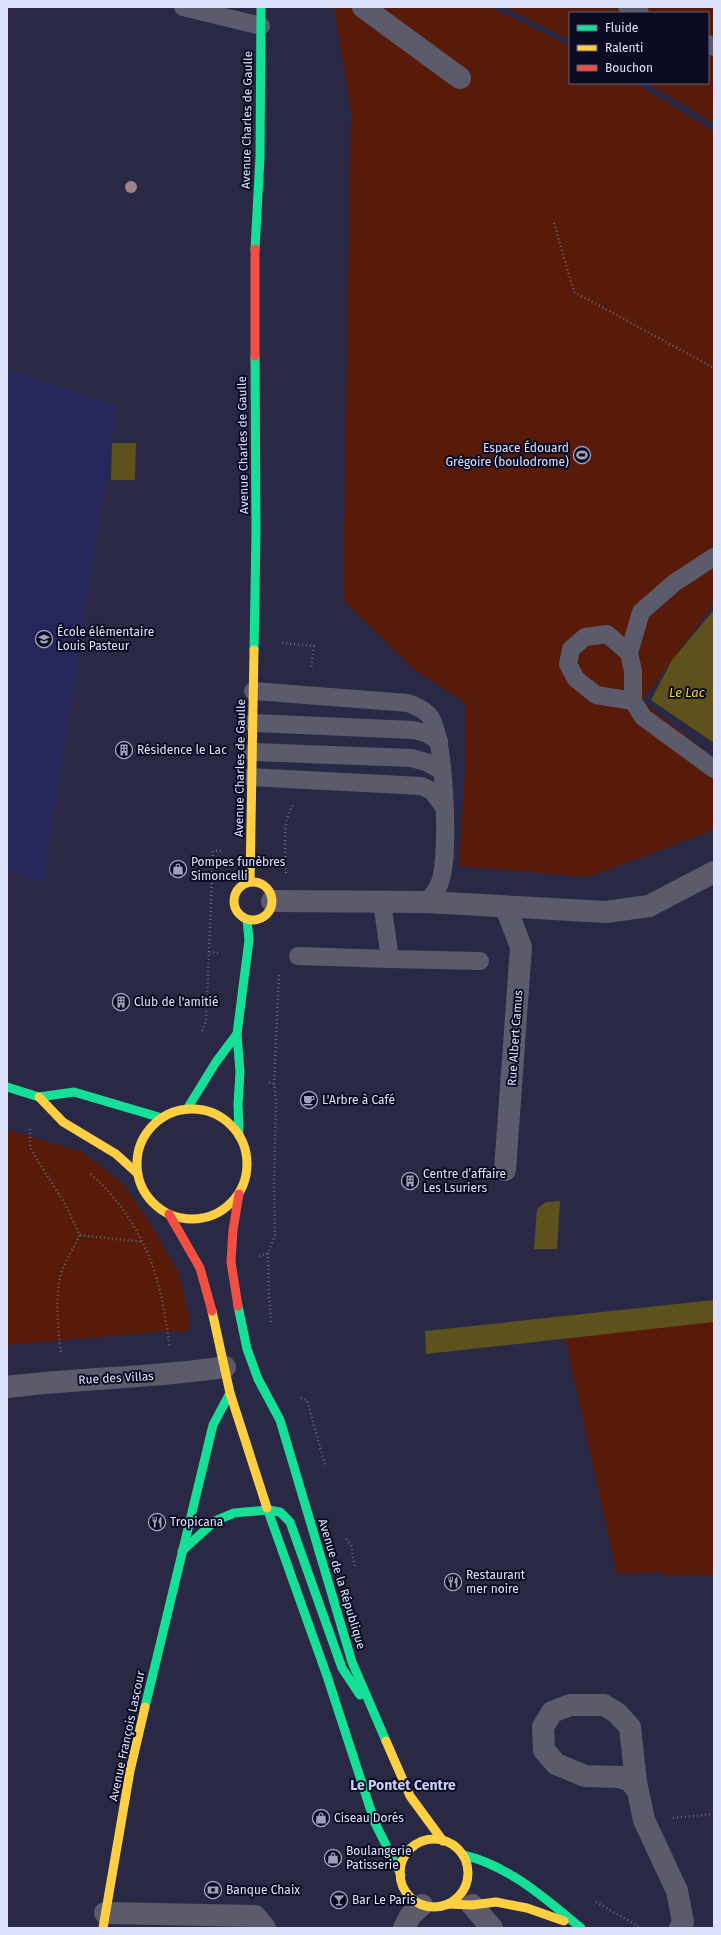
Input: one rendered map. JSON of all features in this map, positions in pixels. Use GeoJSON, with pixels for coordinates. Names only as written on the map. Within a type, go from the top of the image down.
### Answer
{"type":"FeatureCollection","features":[{"type":"Feature","properties":{"kind":"main road","name":"Avenue Charles de Gaulle"},"geometry":{"type":"LineString","coordinates":[[250,882],[256,532],[254,272],[260,157],[262,7]]}},
{"type":"Feature","properties":{"kind":"main road"},"geometry":{"type":"LineString","coordinates":[[250,882],[265,886],[270,893],[272,900],[270,909],[265,917],[256,921],[247,920],[237,912],[233,900],[236,892],[241,886],[250,882]]}},
{"type":"Feature","properties":{"kind":"main road"},"geometry":{"type":"LineString","coordinates":[[240,1136],[230,1124],[217,1115],[202,1110],[187,1109],[162,1118],[147,1133],[139,1153],[138,1174],[142,1186],[149,1198],[158,1207],[169,1214],[188,1219],[208,1217],[226,1208],[239,1194],[245,1180],[247,1165],[245,1150],[240,1136],[238,1104],[240,1072],[237,1034],[249,940],[247,920]]}},
{"type":"Feature","properties":{"kind":"main road"},"geometry":{"type":"LineString","coordinates":[[187,1109],[202,1088],[216,1062],[237,1034]]}},
{"type":"Feature","properties":{"kind":"main road"},"geometry":{"type":"LineString","coordinates":[[7,1087],[39,1097],[74,1092],[109,1101],[162,1118]]}},
{"type":"Feature","properties":{"kind":"main road"},"geometry":{"type":"LineString","coordinates":[[39,1097],[63,1122],[116,1154],[138,1174]]}},
{"type":"Feature","properties":{"kind":"main road","name":"Avenue de la République"},"geometry":{"type":"LineString","coordinates":[[239,1194],[231,1262],[241,1324],[247,1349],[258,1379],[280,1420],[352,1662],[410,1796],[443,1841]]}},
{"type":"Feature","properties":{"kind":"main road"},"geometry":{"type":"LineString","coordinates":[[169,1214],[200,1268],[217,1327],[230,1393],[268,1510],[330,1684],[375,1823],[401,1874]]}},
{"type":"Feature","properties":{"kind":"main road","name":"Avenue François Lascour"},"geometry":{"type":"LineString","coordinates":[[104,1921],[130,1771],[182,1551],[213,1426],[230,1393]]}},
{"type":"Feature","properties":{"kind":"main road"},"geometry":{"type":"LineString","coordinates":[[182,1551],[215,1521],[234,1513],[268,1510],[280,1512],[290,1522],[342,1668],[381,1728]]}},
{"type":"Feature","properties":{"kind":"main road"},"geometry":{"type":"LineString","coordinates":[[426,1840],[443,1841],[451,1844],[463,1855],[481,1859],[536,1892],[580,1927],[527,1908],[496,1902],[472,1905],[448,1904],[430,1907],[422,1905],[407,1892],[402,1884],[401,1865],[405,1857],[417,1844],[426,1840]]}},
{"type":"Feature","properties":{"kind":"main road"},"geometry":{"type":"LineString","coordinates":[[448,1904],[462,1892],[466,1883],[468,1873],[463,1855]]}},
{"type":"Feature","properties":{"kind":"street"},"geometry":{"type":"LineString","coordinates":[[363,7],[460,78]]}},
{"type":"Feature","properties":{"kind":"street"},"geometry":{"type":"LineString","coordinates":[[272,900],[427,902],[506,908],[606,912],[649,906],[714,872]]}},
{"type":"Feature","properties":{"kind":"street","name":"Rue Albert Camus"},"geometry":{"type":"LineString","coordinates":[[505,1170],[521,947],[506,908]]}},
{"type":"Feature","properties":{"kind":"street","name":"Rue des Villas"},"geometry":{"type":"LineString","coordinates":[[7,1387],[64,1380],[171,1375],[225,1367]]}},
{"type":"Feature","properties":{"kind":"street"},"geometry":{"type":"LineString","coordinates":[[638,1791],[630,1781],[620,1776],[585,1776],[556,1764],[544,1750],[543,1727],[552,1712],[570,1705],[604,1705],[617,1713],[630,1727],[638,1791],[644,1820],[677,1892],[683,1922],[680,1928]]}},
{"type":"Feature","properties":{"kind":"street"},"geometry":{"type":"LineString","coordinates":[[404,1928],[410,1916],[422,1905]]}},
{"type":"Feature","properties":{"kind":"street"},"geometry":{"type":"LineString","coordinates":[[472,1905],[492,1928]]}},
{"type":"Feature","properties":{"kind":"street"},"geometry":{"type":"LineString","coordinates":[[104,1921],[255,1916],[265,1928]]}},
{"type":"Feature","properties":{"kind":"lane"},"geometry":{"type":"LineString","coordinates":[[183,7],[261,26]]}},
{"type":"Feature","properties":{"kind":"lane"},"geometry":{"type":"LineString","coordinates":[[627,7],[638,12]]}},
{"type":"Feature","properties":{"kind":"lane"},"geometry":{"type":"LineString","coordinates":[[714,557],[674,583],[641,612],[629,653],[633,671],[633,701],[643,717],[714,769]]}},
{"type":"Feature","properties":{"kind":"lane"},"geometry":{"type":"LineString","coordinates":[[629,653],[607,634],[585,637],[571,649],[568,664],[576,679],[596,696],[633,701]]}},
{"type":"Feature","properties":{"kind":"lane"},"geometry":{"type":"LineString","coordinates":[[253,691],[408,703],[419,708],[432,719],[439,741],[442,771],[445,854],[441,879],[436,890],[427,902]]}},
{"type":"Feature","properties":{"kind":"lane"},"geometry":{"type":"LineString","coordinates":[[252,723],[413,730],[426,733],[439,741]]}},
{"type":"Feature","properties":{"kind":"lane"},"geometry":{"type":"LineString","coordinates":[[252,752],[411,758],[426,762],[442,771]]}},
{"type":"Feature","properties":{"kind":"lane"},"geometry":{"type":"LineString","coordinates":[[251,777],[421,786],[432,791],[444,807]]}},
{"type":"Feature","properties":{"kind":"lane"},"geometry":{"type":"LineString","coordinates":[[382,902],[390,959]]}},
{"type":"Feature","properties":{"kind":"lane"},"geometry":{"type":"LineString","coordinates":[[298,956],[480,961]]}},
{"type":"Feature","properties":{"kind":"path"},"geometry":{"type":"LineString","coordinates":[[554,223],[574,292],[714,368]]}},
{"type":"Feature","properties":{"kind":"path"},"geometry":{"type":"LineString","coordinates":[[201,1034],[206,1020],[213,851],[224,851]]}},
{"type":"Feature","properties":{"kind":"path"},"geometry":{"type":"LineString","coordinates":[[280,852],[286,852]]}},
{"type":"Feature","properties":{"kind":"path"},"geometry":{"type":"LineString","coordinates":[[209,952],[223,953]]}},
{"type":"Feature","properties":{"kind":"path"},"geometry":{"type":"LineString","coordinates":[[256,1257],[268,1253],[275,1234],[274,1185],[276,1101],[274,1084],[279,972]]}},
{"type":"Feature","properties":{"kind":"path"},"geometry":{"type":"LineString","coordinates":[[267,1082],[274,1084]]}},
{"type":"Feature","properties":{"kind":"path"},"geometry":{"type":"LineString","coordinates":[[36,1132],[30,1128],[30,1148],[65,1204],[80,1235]]}},
{"type":"Feature","properties":{"kind":"path"},"geometry":{"type":"LineString","coordinates":[[90,1173],[102,1184],[128,1215],[143,1242],[158,1284],[171,1355],[171,1375]]}},
{"type":"Feature","properties":{"kind":"path"},"geometry":{"type":"LineString","coordinates":[[80,1235],[143,1242]]}},
{"type":"Feature","properties":{"kind":"path"},"geometry":{"type":"LineString","coordinates":[[64,1380],[59,1335],[58,1282],[63,1267],[80,1235]]}},
{"type":"Feature","properties":{"kind":"path"},"geometry":{"type":"LineString","coordinates":[[644,1820],[714,1814]]}},
{"type":"Feature","properties":{"kind":"shaded area"},"geometry":{"type":"Polygon","coordinates":[[[334,7],[490,7],[569,46],[569,84],[637,84],[714,131],[714,604],[642,701],[714,758],[714,830],[588,877],[459,866],[466,752],[466,704],[414,669],[343,600],[351,112],[334,7]]]}},
{"type":"Feature","properties":{"kind":"shaded area"},"geometry":{"type":"Polygon","coordinates":[[[504,7],[714,7],[714,123],[649,84],[709,84],[709,12],[569,12],[569,40],[504,7]]]}},
{"type":"Feature","properties":{"kind":"shaded area","name":"École élémentaire Louis Pasteur"},"geometry":{"type":"Polygon","coordinates":[[[7,370],[117,407],[43,882],[7,870],[7,370]]]}},
{"type":"Feature","properties":{"kind":"shaded area"},"geometry":{"type":"Polygon","coordinates":[[[7,1130],[83,1152],[121,1182],[147,1218],[178,1272],[189,1316],[190,1331],[159,1332],[7,1345],[7,1130]]]}},
{"type":"Feature","properties":{"kind":"shaded area"},"geometry":{"type":"Polygon","coordinates":[[[714,1322],[714,1575],[664,1576],[663,1572],[617,1574],[565,1338],[714,1322]]]}},
{"type":"Feature","properties":{"kind":"water"},"geometry":{"type":"Polygon","coordinates":[[[112,443],[136,443],[135,480],[111,480],[112,443]]]}},
{"type":"Feature","properties":{"kind":"water","name":"Le Lac"},"geometry":{"type":"Polygon","coordinates":[[[714,610],[714,743],[651,700],[672,660],[714,610]]]}},
{"type":"Feature","properties":{"kind":"water"},"geometry":{"type":"Polygon","coordinates":[[[560,1201],[557,1249],[534,1249],[537,1209],[546,1202],[560,1201]]]}},
{"type":"Feature","properties":{"kind":"water"},"geometry":{"type":"Polygon","coordinates":[[[714,1300],[714,1322],[426,1354],[425,1331],[714,1300]]]}},
{"type":"Feature","properties":{"kind":"traffic: fast"},"geometry":{"type":"LineString","coordinates":[[255,249],[260,157],[261,7]]}},
{"type":"Feature","properties":{"kind":"traffic: fast"},"geometry":{"type":"LineString","coordinates":[[254,650],[256,532],[255,356]]}},
{"type":"Feature","properties":{"kind":"traffic: fast"},"geometry":{"type":"LineString","coordinates":[[239,1136],[238,1104],[240,1072],[237,1034],[249,940],[247,920]]}},
{"type":"Feature","properties":{"kind":"traffic: fast"},"geometry":{"type":"LineString","coordinates":[[187,1109],[216,1062],[237,1034]]}},
{"type":"Feature","properties":{"kind":"traffic: fast"},"geometry":{"type":"LineString","coordinates":[[7,1087],[39,1097],[74,1092],[162,1118]]}},
{"type":"Feature","properties":{"kind":"traffic: fast"},"geometry":{"type":"LineString","coordinates":[[238,1306],[247,1349],[258,1379],[280,1420],[352,1662],[386,1741]]}},
{"type":"Feature","properties":{"kind":"traffic: fast"},"geometry":{"type":"LineString","coordinates":[[145,1707],[213,1425],[230,1393]]}},
{"type":"Feature","properties":{"kind":"traffic: fast"},"geometry":{"type":"LineString","coordinates":[[267,1508],[327,1676],[375,1823],[401,1875]]}},
{"type":"Feature","properties":{"kind":"traffic: fast"},"geometry":{"type":"LineString","coordinates":[[182,1551],[215,1521],[234,1513],[268,1510],[280,1512],[290,1522],[342,1668],[360,1695]]}},
{"type":"Feature","properties":{"kind":"traffic: fast"},"geometry":{"type":"LineString","coordinates":[[463,1855],[496,1867],[526,1884],[581,1928]]}},
{"type":"Feature","properties":{"kind":"traffic: slow"},"geometry":{"type":"LineString","coordinates":[[250,882],[254,650]]}},
{"type":"Feature","properties":{"kind":"traffic: slow"},"geometry":{"type":"LineString","coordinates":[[249,882],[257,882],[267,887],[271,894],[272,901],[271,908],[267,915],[257,920],[249,920],[239,915],[237,912],[234,905],[234,897],[239,887],[242,885],[249,882]]}},
{"type":"Feature","properties":{"kind":"traffic: slow"},"geometry":{"type":"LineString","coordinates":[[39,1097],[63,1122],[116,1154],[138,1174]]}},
{"type":"Feature","properties":{"kind":"traffic: slow"},"geometry":{"type":"LineString","coordinates":[[192,1109],[203,1110],[213,1114],[231,1125],[242,1143],[246,1153],[247,1164],[246,1175],[242,1185],[231,1203],[213,1214],[203,1218],[192,1219],[181,1218],[171,1214],[153,1203],[142,1185],[138,1175],[137,1164],[138,1153],[142,1143],[153,1125],[171,1114],[181,1110],[192,1109]]}},
{"type":"Feature","properties":{"kind":"traffic: slow"},"geometry":{"type":"LineString","coordinates":[[212,1311],[230,1393],[267,1508]]}},
{"type":"Feature","properties":{"kind":"traffic: slow"},"geometry":{"type":"LineString","coordinates":[[103,1928],[130,1771],[145,1707]]}},
{"type":"Feature","properties":{"kind":"traffic: slow"},"geometry":{"type":"LineString","coordinates":[[386,1741],[410,1796],[443,1841]]}},
{"type":"Feature","properties":{"kind":"traffic: slow"},"geometry":{"type":"LineString","coordinates":[[434,1839],[447,1842],[458,1849],[465,1860],[468,1873],[465,1886],[458,1897],[447,1904],[434,1907],[421,1904],[410,1897],[403,1886],[400,1873],[403,1860],[410,1849],[421,1842],[434,1839]]}},
{"type":"Feature","properties":{"kind":"traffic: slow"},"geometry":{"type":"LineString","coordinates":[[448,1904],[472,1905],[496,1902],[527,1908],[564,1921]]}},
{"type":"Feature","properties":{"kind":"traffic: jam"},"geometry":{"type":"LineString","coordinates":[[255,249],[255,356]]}},
{"type":"Feature","properties":{"kind":"traffic: jam"},"geometry":{"type":"LineString","coordinates":[[238,1306],[231,1262],[233,1230],[239,1194]]}},
{"type":"Feature","properties":{"kind":"traffic: jam"},"geometry":{"type":"LineString","coordinates":[[169,1214],[200,1268],[212,1311]]}},
{"type":"Feature","properties":{"kind":"place","name":"Espace Édouard Grégoire (boulodrome)"},"geometry":{"type":"Point","coordinates":[582,455]}},
{"type":"Feature","properties":{"kind":"place","name":"École élémentaire Louis Pasteur"},"geometry":{"type":"Point","coordinates":[44,639]}},
{"type":"Feature","properties":{"kind":"place","name":"Résidence le Lac"},"geometry":{"type":"Point","coordinates":[124,750]}},
{"type":"Feature","properties":{"kind":"place","name":"Pompes funèbres Simoncelli"},"geometry":{"type":"Point","coordinates":[178,869]}},
{"type":"Feature","properties":{"kind":"place","name":"Club de l'amitié"},"geometry":{"type":"Point","coordinates":[121,1002]}},
{"type":"Feature","properties":{"kind":"place","name":"L'Arbre à Café"},"geometry":{"type":"Point","coordinates":[309,1100]}},
{"type":"Feature","properties":{"kind":"place","name":"Centre d’affaire Les Lsuriers"},"geometry":{"type":"Point","coordinates":[410,1181]}},
{"type":"Feature","properties":{"kind":"place","name":"Tropicana"},"geometry":{"type":"Point","coordinates":[157,1522]}},
{"type":"Feature","properties":{"kind":"place","name":"Restaurant mer noire"},"geometry":{"type":"Point","coordinates":[453,1582]}},
{"type":"Feature","properties":{"kind":"place","name":"Ciseau Dorés"},"geometry":{"type":"Point","coordinates":[321,1818]}},
{"type":"Feature","properties":{"kind":"place","name":"Boulangerie Patisserie"},"geometry":{"type":"Point","coordinates":[333,1858]}},
{"type":"Feature","properties":{"kind":"place","name":"Banque Chaix"},"geometry":{"type":"Point","coordinates":[213,1890]}},
{"type":"Feature","properties":{"kind":"place","name":"Bar Le Paris"},"geometry":{"type":"Point","coordinates":[339,1900]}},
{"type":"Feature","properties":{"kind":"district","name":"Le Pontet Centre"},"geometry":{"type":"Point","coordinates":[403,1785]}}]}
